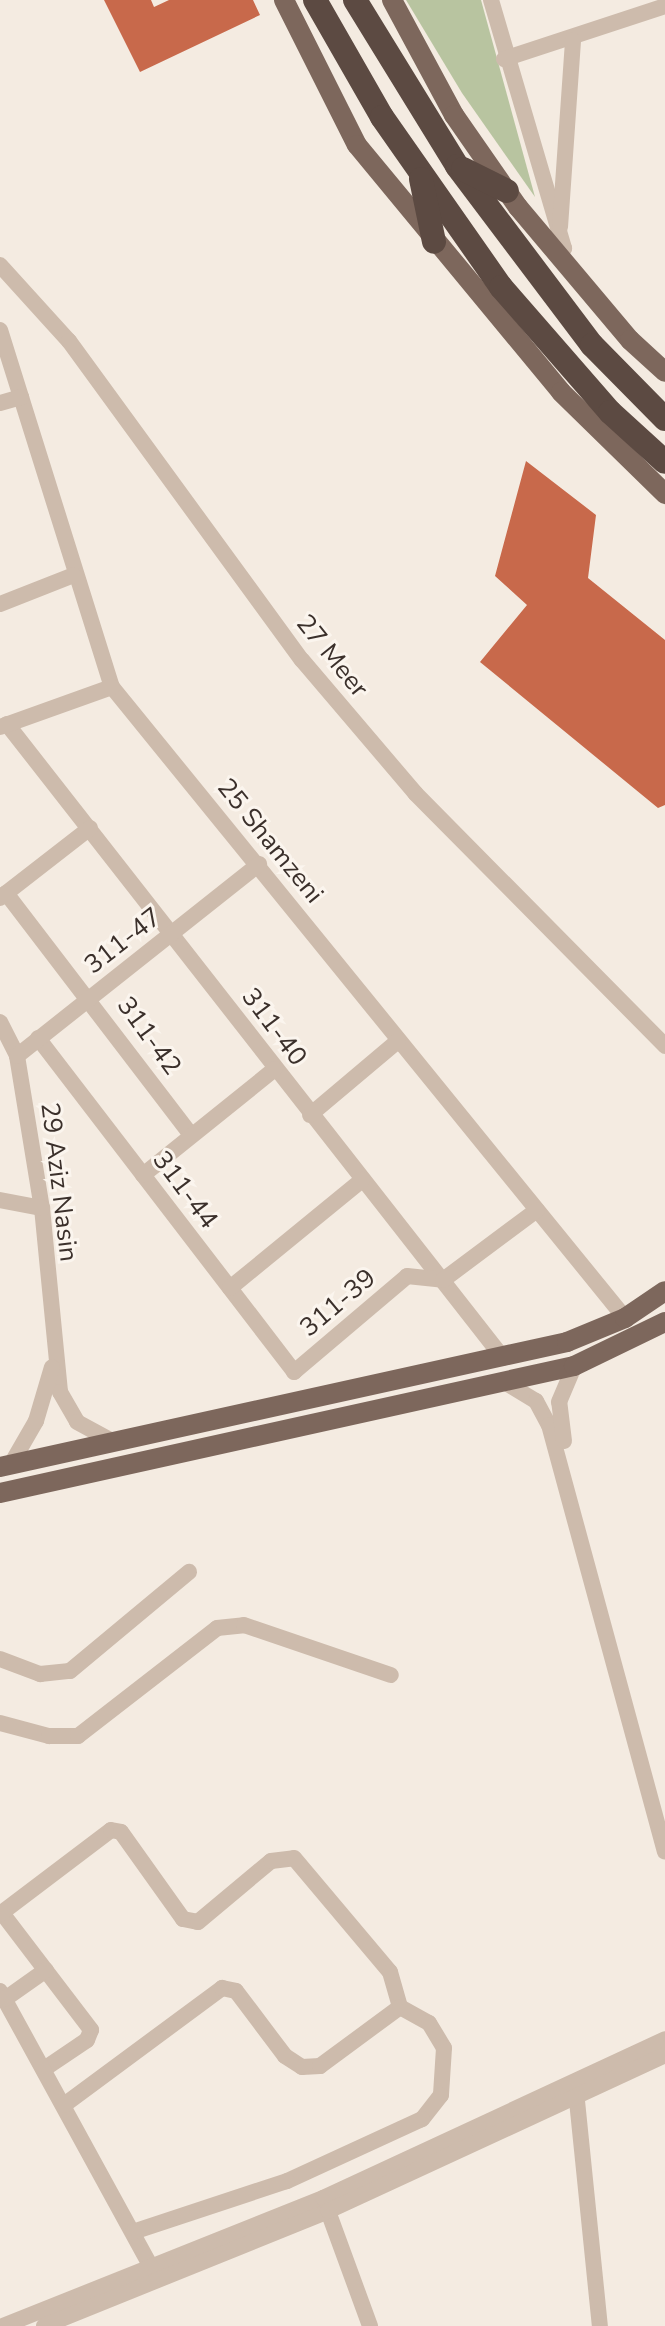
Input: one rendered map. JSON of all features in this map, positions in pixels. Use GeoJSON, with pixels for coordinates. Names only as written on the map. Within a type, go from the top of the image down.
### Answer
{"type":"FeatureCollection","features":[{"type":"Feature","properties":{"kind":"highway"},"geometry":{"type":"LineString","coordinates":[[315,0],[418,169],[510,298],[664,462]]}},
{"type":"Feature","properties":{"kind":"highway"},"geometry":{"type":"LineString","coordinates":[[355,0],[457,166],[592,345],[665,419]]}},
{"type":"Feature","properties":{"kind":"highway"},"geometry":{"type":"LineString","coordinates":[[457,166],[507,191]]}},
{"type":"Feature","properties":{"kind":"highway"},"geometry":{"type":"LineString","coordinates":[[418,169],[434,242]]}},
{"type":"Feature","properties":{"kind":"main road"},"geometry":{"type":"LineString","coordinates":[[284,0],[357,145],[434,242],[561,392],[665,494]]}},
{"type":"Feature","properties":{"kind":"main road"},"geometry":{"type":"LineString","coordinates":[[392,0],[454,115],[507,191],[560,256],[665,372]]}},
{"type":"Feature","properties":{"kind":"main road"},"geometry":{"type":"LineString","coordinates":[[5,1466],[309,1402],[567,1342],[625,1318],[665,1291]]}},
{"type":"Feature","properties":{"kind":"main road"},"geometry":{"type":"LineString","coordinates":[[0,1493],[314,1427],[574,1366],[665,1322]]}},
{"type":"Feature","properties":{"kind":"main road"},"geometry":{"type":"LineString","coordinates":[[309,1402],[314,1427]]}},
{"type":"Feature","properties":{"kind":"street"},"geometry":{"type":"LineString","coordinates":[[491,0],[504,59],[559,232]]}},
{"type":"Feature","properties":{"kind":"street"},"geometry":{"type":"LineString","coordinates":[[504,59],[573,40],[665,6]]}},
{"type":"Feature","properties":{"kind":"street"},"geometry":{"type":"LineString","coordinates":[[560,256],[559,232],[573,40]]}},
{"type":"Feature","properties":{"kind":"street","name":"27 Meer"},"geometry":{"type":"LineString","coordinates":[[0,265],[69,341],[302,660],[415,793],[665,1046]]}},
{"type":"Feature","properties":{"kind":"street","name":"25 Shamzeni"},"geometry":{"type":"LineString","coordinates":[[0,330],[74,575],[112,687],[259,864],[398,1041],[625,1318]]}},
{"type":"Feature","properties":{"kind":"street"},"geometry":{"type":"LineString","coordinates":[[0,403],[21,397]]}},
{"type":"Feature","properties":{"kind":"street"},"geometry":{"type":"LineString","coordinates":[[0,604],[74,575]]}},
{"type":"Feature","properties":{"kind":"street"},"geometry":{"type":"LineString","coordinates":[[4,726],[112,687]]}},
{"type":"Feature","properties":{"kind":"street","name":"311-40"},"geometry":{"type":"LineString","coordinates":[[4,726],[173,932],[310,1115],[503,1358]]}},
{"type":"Feature","properties":{"kind":"street"},"geometry":{"type":"LineString","coordinates":[[3,896],[90,828]]}},
{"type":"Feature","properties":{"kind":"street","name":"311-47"},"geometry":{"type":"LineString","coordinates":[[17,1056],[259,864]]}},
{"type":"Feature","properties":{"kind":"street","name":"311-42"},"geometry":{"type":"LineString","coordinates":[[3,896],[91,996],[190,1134]]}},
{"type":"Feature","properties":{"kind":"street","name":"29 Aziz Nasin"},"geometry":{"type":"LineString","coordinates":[[0,1022],[17,1056],[42,1208],[54,1353],[70,1413],[95,1435],[120,1443]]}},
{"type":"Feature","properties":{"kind":"street","name":"311-44"},"geometry":{"type":"LineString","coordinates":[[38,1038],[294,1372]]}},
{"type":"Feature","properties":{"kind":"street"},"geometry":{"type":"LineString","coordinates":[[310,1115],[398,1041]]}},
{"type":"Feature","properties":{"kind":"street"},"geometry":{"type":"LineString","coordinates":[[143,1175],[190,1134],[275,1069]]}},
{"type":"Feature","properties":{"kind":"street"},"geometry":{"type":"LineString","coordinates":[[230,1288],[362,1180]]}},
{"type":"Feature","properties":{"kind":"street"},"geometry":{"type":"LineString","coordinates":[[0,1200],[42,1208]]}},
{"type":"Feature","properties":{"kind":"street"},"geometry":{"type":"LineString","coordinates":[[443,1280],[537,1210]]}},
{"type":"Feature","properties":{"kind":"street","name":"311-39"},"geometry":{"type":"LineString","coordinates":[[294,1372],[407,1276],[443,1280]]}},
{"type":"Feature","properties":{"kind":"street","name":"29 Aziz Nasin"},"geometry":{"type":"LineString","coordinates":[[5,1466],[36,1421],[54,1353]]}},
{"type":"Feature","properties":{"kind":"street"},"geometry":{"type":"LineString","coordinates":[[574,1366],[561,1395],[560,1423],[665,1818]]}},
{"type":"Feature","properties":{"kind":"street"},"geometry":{"type":"LineString","coordinates":[[506,1383],[536,1401],[549,1425],[665,1852]]}},
{"type":"Feature","properties":{"kind":"street"},"geometry":{"type":"LineString","coordinates":[[0,1659],[40,1674],[70,1671],[189,1572]]}},
{"type":"Feature","properties":{"kind":"street"},"geometry":{"type":"LineString","coordinates":[[0,1723],[49,1736],[78,1736],[217,1628],[244,1625],[391,1675]]}},
{"type":"Feature","properties":{"kind":"street"},"geometry":{"type":"LineString","coordinates":[[44,2069],[87,2040],[91,2030],[1,1914],[111,1830],[121,1832],[183,1919],[198,1922],[271,1861],[294,1858],[390,1972],[400,2007],[429,2023],[444,2048],[441,2095],[422,2119],[287,2181],[133,2232]]}},
{"type":"Feature","properties":{"kind":"street"},"geometry":{"type":"LineString","coordinates":[[46,1970],[2,1995],[154,2272]]}},
{"type":"Feature","properties":{"kind":"street"},"geometry":{"type":"LineString","coordinates":[[64,2105],[222,1988],[236,1991],[285,2056],[302,2067],[320,2066],[400,2007]]}},
{"type":"Feature","properties":{"kind":"street"},"geometry":{"type":"LineString","coordinates":[[576,2091],[665,2039]]}},
{"type":"Feature","properties":{"kind":"street"},"geometry":{"type":"LineString","coordinates":[[3,2326],[154,2272],[325,2204],[576,2091],[665,2055]]}},
{"type":"Feature","properties":{"kind":"street"},"geometry":{"type":"LineString","coordinates":[[576,2091],[600,2326]]}},
{"type":"Feature","properties":{"kind":"street"},"geometry":{"type":"LineString","coordinates":[[325,2204],[370,2326]]}},
{"type":"Feature","properties":{"kind":"street"},"geometry":{"type":"LineString","coordinates":[[44,2326],[154,2272]]}},
{"type":"Feature","properties":{"kind":"green space"},"geometry":{"type":"Polygon","coordinates":[[[406,0],[481,0],[535,197],[462,93],[406,0]]]}},
{"type":"Feature","properties":{"kind":"building"},"geometry":{"type":"Polygon","coordinates":[[[104,0],[151,0],[154,7],[169,0],[253,0],[260,15],[140,72],[104,0]]]}},
{"type":"Feature","properties":{"kind":"building"},"geometry":{"type":"Polygon","coordinates":[[[526,461],[596,515],[588,578],[665,640],[665,805],[658,808],[480,662],[527,605],[495,576],[526,461]]]}}]}
